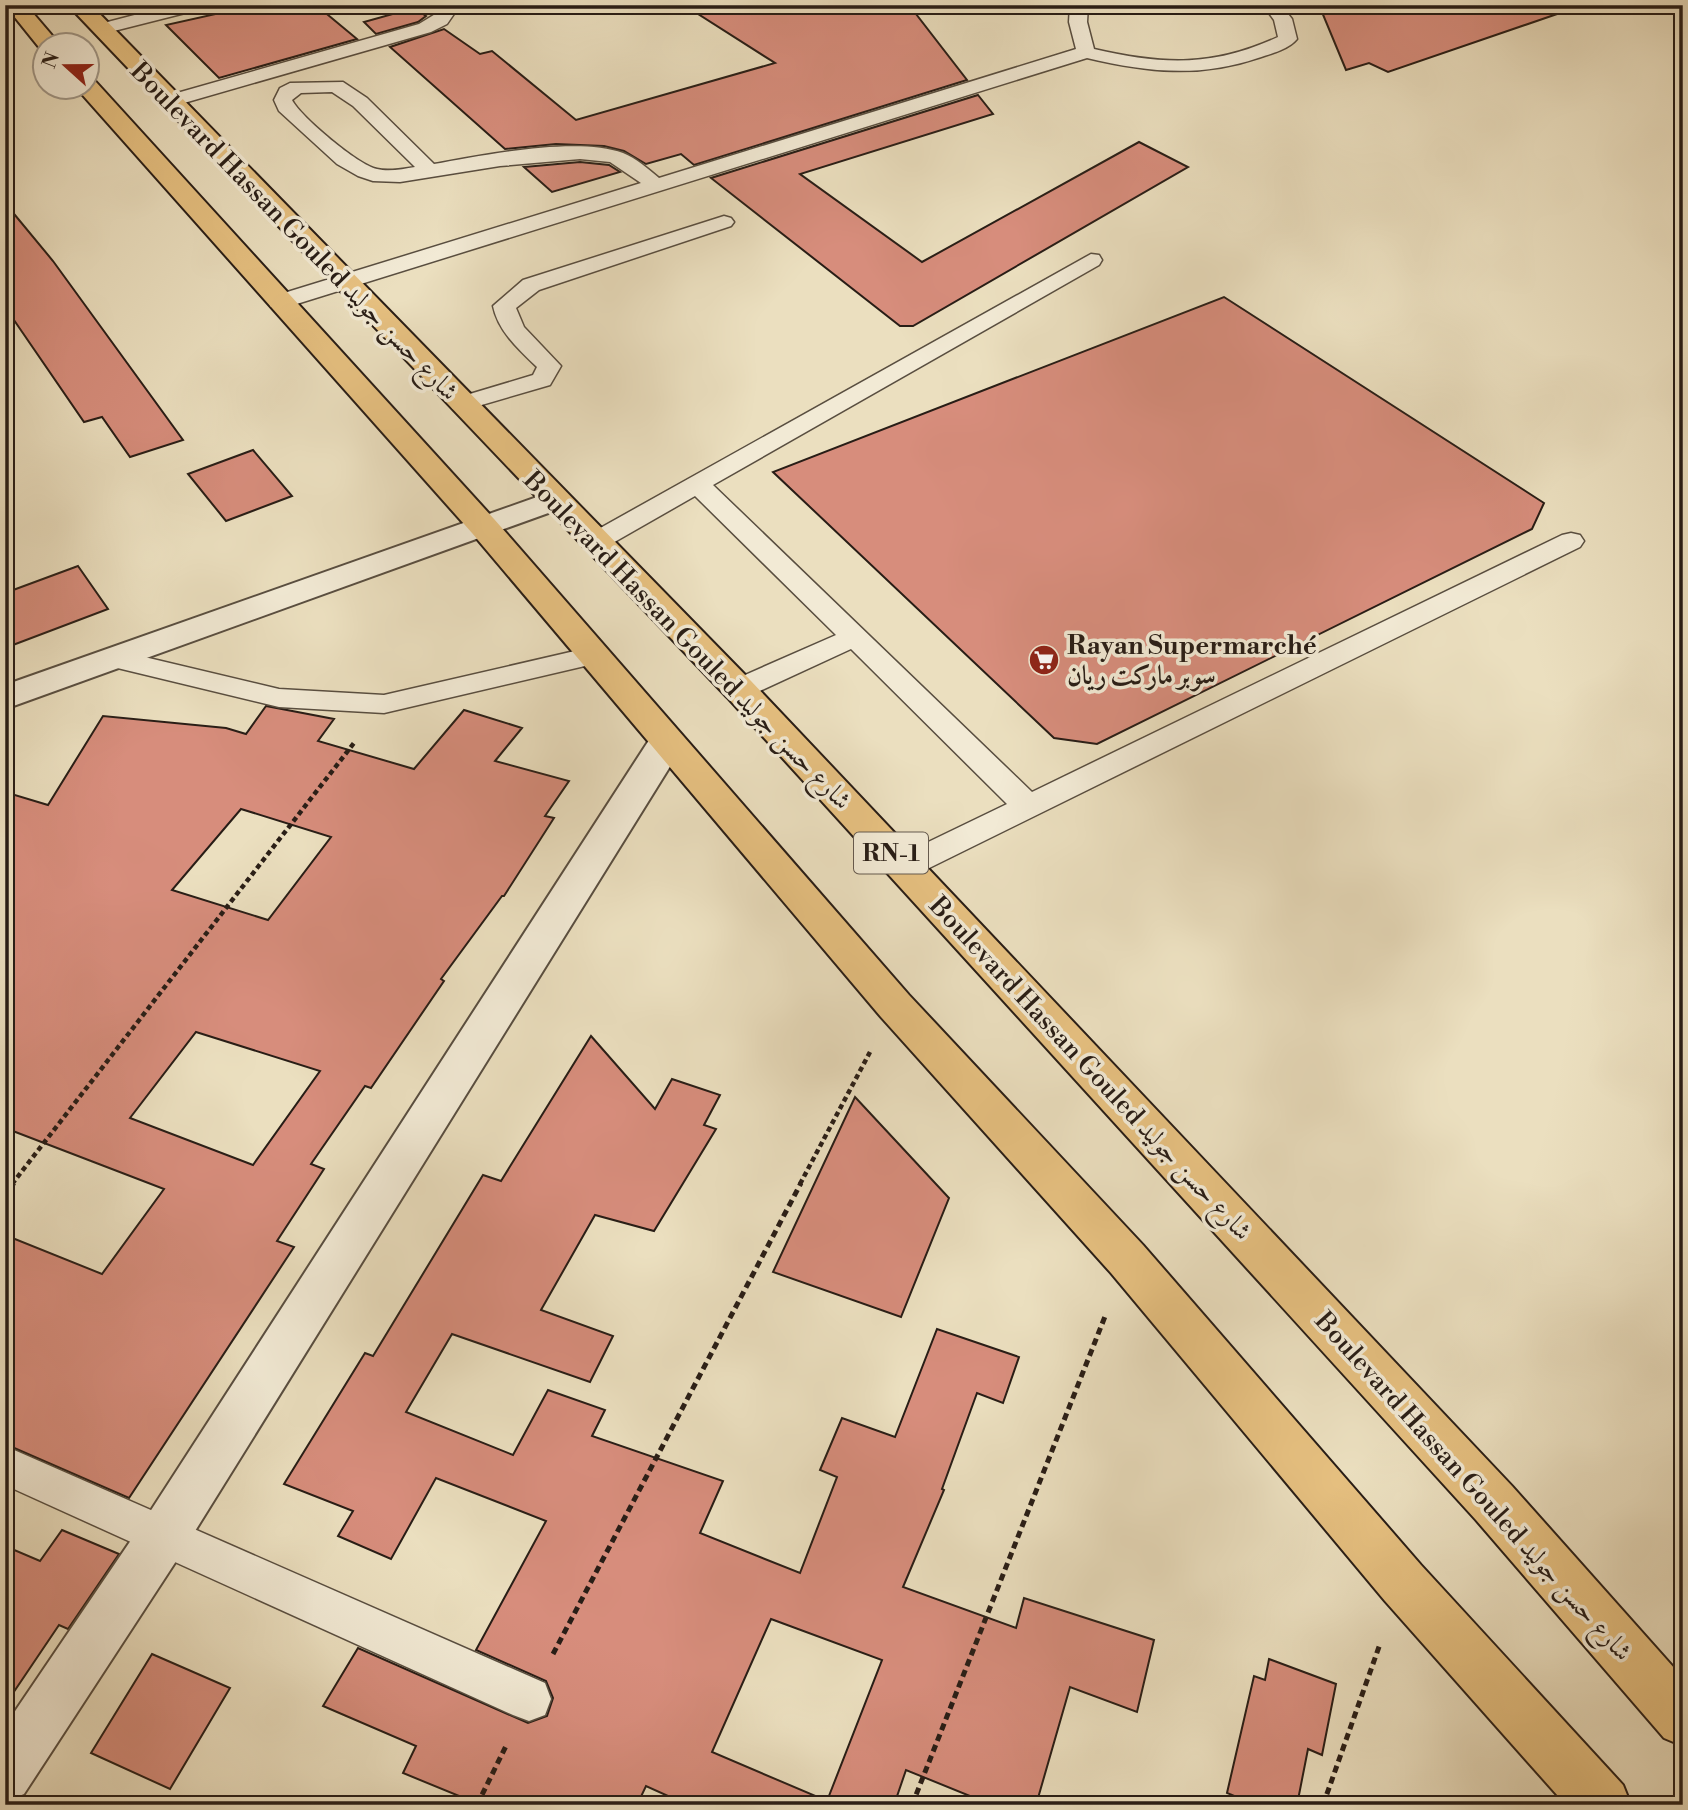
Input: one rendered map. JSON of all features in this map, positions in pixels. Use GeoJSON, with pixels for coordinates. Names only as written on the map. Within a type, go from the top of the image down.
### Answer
{"type":"FeatureCollection","features":[{"type":"Feature","properties":{"kind":"main road"},"geometry":{"type":"LineString","coordinates":[[14,5],[38,32]]}},
{"type":"Feature","properties":{"kind":"main road","name":"Boulevard Hassan Gouled شارع حسن جوليد"},"geometry":{"type":"LineString","coordinates":[[90,17],[739,689],[1494,1503],[1683,1719]]}},
{"type":"Feature","properties":{"kind":"main road","name":"Boulevard Hassan Gouled شارع حسن جوليد"},"geometry":{"type":"LineString","coordinates":[[101,102],[482,526],[895,1006],[1127,1259],[1404,1583],[1603,1805]]}},
{"type":"Feature","properties":{"kind":"street"},"geometry":{"type":"LineString","coordinates":[[5,698],[554,500]]}},
{"type":"Feature","properties":{"kind":"street"},"geometry":{"type":"LineString","coordinates":[[5,1775],[164,1535],[666,743]]}},
{"type":"Feature","properties":{"kind":"lane"},"geometry":{"type":"LineString","coordinates":[[90,17],[195,5]]}},
{"type":"Feature","properties":{"kind":"lane"},"geometry":{"type":"LineString","coordinates":[[170,101],[425,28],[441,20],[447,11],[437,5]]}},
{"type":"Feature","properties":{"kind":"lane"},"geometry":{"type":"LineString","coordinates":[[1079,5],[1078,22],[1086,52]]}},
{"type":"Feature","properties":{"kind":"lane"},"geometry":{"type":"LineString","coordinates":[[279,302],[1086,52],[1168,68],[1214,66],[1266,50],[1288,39],[1283,19],[1272,5]]}},
{"type":"Feature","properties":{"kind":"lane"},"geometry":{"type":"LineString","coordinates":[[430,171],[360,102],[335,86],[297,87],[287,92],[283,100],[286,107],[342,156],[366,173],[385,176],[430,171],[590,152],[616,158],[655,185]]}},
{"type":"Feature","properties":{"kind":"lane"},"geometry":{"type":"LineString","coordinates":[[461,404],[542,380],[549,366],[532,350],[505,315],[504,306],[531,285],[724,222]]}},
{"type":"Feature","properties":{"kind":"lane"},"geometry":{"type":"LineString","coordinates":[[595,541],[1091,260]]}},
{"type":"Feature","properties":{"kind":"lane"},"geometry":{"type":"LineString","coordinates":[[697,484],[1029,807]]}},
{"type":"Feature","properties":{"kind":"lane"},"geometry":{"type":"LineString","coordinates":[[904,867],[1571,541]]}},
{"type":"Feature","properties":{"kind":"lane"},"geometry":{"type":"LineString","coordinates":[[739,689],[854,637]]}},
{"type":"Feature","properties":{"kind":"lane"},"geometry":{"type":"LineString","coordinates":[[115,659],[279,698],[384,705],[592,656]]}},
{"type":"Feature","properties":{"kind":"lane"},"geometry":{"type":"LineString","coordinates":[[5,1465],[529,1699]]}},
{"type":"Feature","properties":{"kind":"path"},"geometry":{"type":"LineString","coordinates":[[5,1194],[384,705]]}},
{"type":"Feature","properties":{"kind":"path"},"geometry":{"type":"LineString","coordinates":[[477,1805],[529,1699],[895,1006]]}},
{"type":"Feature","properties":{"kind":"path"},"geometry":{"type":"LineString","coordinates":[[912,1805],[1127,1259]]}},
{"type":"Feature","properties":{"kind":"path"},"geometry":{"type":"LineString","coordinates":[[1323,1805],[1404,1583]]}},
{"type":"Feature","properties":{"kind":"building"},"geometry":{"type":"Polygon","coordinates":[[[256,5],[316,5],[357,39],[219,78],[166,25],[256,5]]]}},
{"type":"Feature","properties":{"kind":"building"},"geometry":{"type":"Polygon","coordinates":[[[684,5],[909,5],[967,80],[694,165],[681,154],[646,164],[624,151],[604,146],[556,144],[505,149],[390,47],[444,29],[480,54],[492,51],[576,120],[775,63],[684,5]]]}},
{"type":"Feature","properties":{"kind":"building"},"geometry":{"type":"Polygon","coordinates":[[[1319,5],[1559,5],[1560,13],[1388,72],[1369,63],[1346,70],[1319,5]]]}},
{"type":"Feature","properties":{"kind":"building"},"geometry":{"type":"Polygon","coordinates":[[[414,8],[426,16],[418,22],[376,34],[364,22],[414,8]]]}},
{"type":"Feature","properties":{"kind":"building"},"geometry":{"type":"Polygon","coordinates":[[[978,95],[993,114],[800,174],[922,262],[1139,142],[1188,167],[913,326],[900,326],[711,178],[978,95]]]}},
{"type":"Feature","properties":{"kind":"building"},"geometry":{"type":"Polygon","coordinates":[[[580,162],[609,165],[620,172],[552,192],[524,167],[580,162]]]}},
{"type":"Feature","properties":{"kind":"building"},"geometry":{"type":"Polygon","coordinates":[[[5,203],[53,261],[183,440],[130,457],[102,417],[84,422],[5,307],[5,203]]]}},
{"type":"Feature","properties":{"kind":"building"},"geometry":{"type":"Polygon","coordinates":[[[1224,297],[1544,503],[1532,529],[1097,744],[1054,738],[773,472],[1224,297]]]}},
{"type":"Feature","properties":{"kind":"building"},"geometry":{"type":"Polygon","coordinates":[[[253,450],[292,496],[226,521],[188,474],[253,450]]]}},
{"type":"Feature","properties":{"kind":"building"},"geometry":{"type":"Polygon","coordinates":[[[78,566],[108,609],[5,648],[5,593],[78,566]]]}},
{"type":"Feature","properties":{"kind":"building"},"geometry":{"type":"Polygon","coordinates":[[[266,706],[334,719],[318,741],[414,769],[464,710],[522,728],[495,761],[569,781],[545,816],[554,818],[504,896],[441,979],[444,981],[371,1088],[365,1086],[311,1164],[324,1169],[277,1241],[294,1247],[129,1498],[5,1444],[5,1235],[102,1274],[164,1189],[5,1128],[5,792],[48,805],[103,716],[226,728],[246,734],[266,706]],[[241,809],[172,890],[268,920],[331,837],[241,809]],[[196,1032],[130,1118],[253,1165],[320,1071],[196,1032]]]}},
{"type":"Feature","properties":{"kind":"building"},"geometry":{"type":"Polygon","coordinates":[[[591,1036],[655,1109],[672,1079],[720,1095],[704,1125],[716,1129],[654,1231],[595,1215],[541,1310],[613,1336],[590,1382],[452,1334],[406,1412],[513,1455],[548,1390],[605,1410],[592,1436],[723,1481],[700,1533],[800,1573],[837,1477],[820,1470],[842,1418],[895,1437],[937,1329],[1019,1357],[1003,1403],[977,1393],[942,1489],[944,1490],[903,1587],[1016,1628],[1024,1598],[1154,1640],[1137,1712],[1070,1687],[1036,1805],[992,1805],[906,1770],[894,1805],[688,1805],[646,1786],[637,1805],[481,1805],[403,1773],[416,1746],[323,1706],[358,1648],[528,1723],[547,1716],[553,1698],[546,1681],[476,1650],[546,1521],[436,1478],[391,1559],[338,1536],[353,1511],[284,1484],[365,1353],[373,1356],[483,1175],[501,1181],[591,1036]],[[771,1619],[712,1752],[827,1801],[882,1660],[771,1619]]]}},
{"type":"Feature","properties":{"kind":"building"},"geometry":{"type":"Polygon","coordinates":[[[855,1097],[949,1198],[901,1317],[773,1272],[855,1097]]]}},
{"type":"Feature","properties":{"kind":"building"},"geometry":{"type":"Polygon","coordinates":[[[62,1530],[119,1554],[68,1629],[59,1625],[5,1705],[5,1546],[40,1561],[62,1530]]]}},
{"type":"Feature","properties":{"kind":"building"},"geometry":{"type":"Polygon","coordinates":[[[152,1654],[230,1688],[170,1789],[91,1753],[152,1654]]]}},
{"type":"Feature","properties":{"kind":"building"},"geometry":{"type":"Polygon","coordinates":[[[1269,1659],[1336,1684],[1322,1755],[1308,1749],[1297,1805],[1256,1805],[1227,1793],[1254,1676],[1265,1680],[1269,1659]]]}},
{"type":"Feature","properties":{"kind":"place","name":"Rayan Supermarché سوبر ماركت ريان"},"geometry":{"type":"Point","coordinates":[1044,660]}}]}
